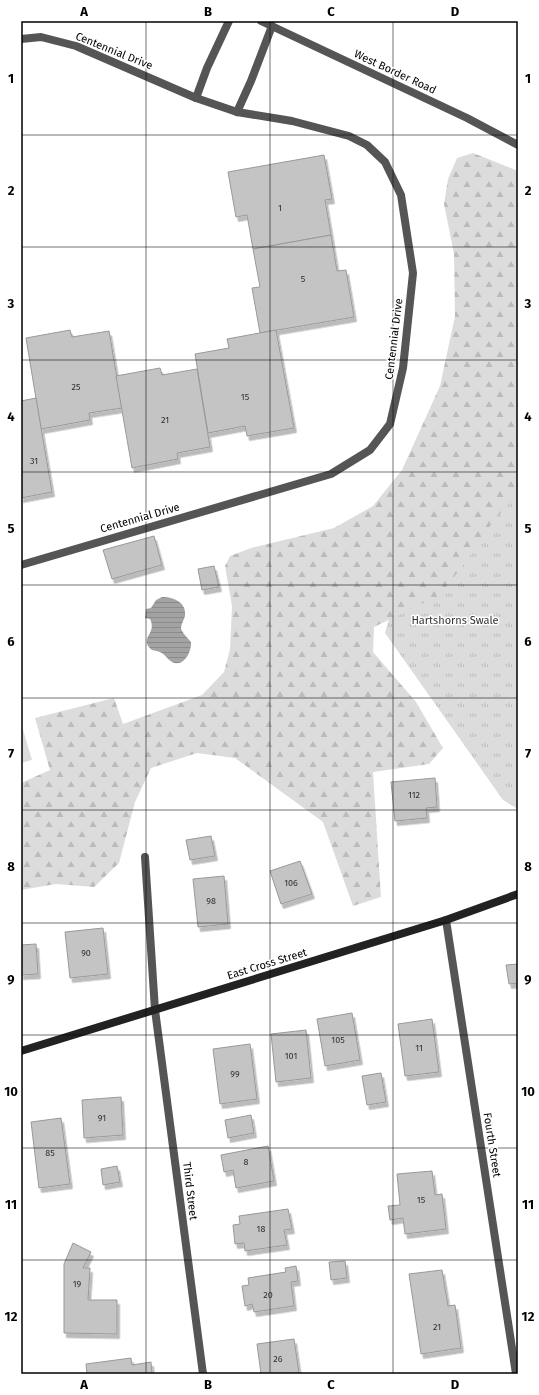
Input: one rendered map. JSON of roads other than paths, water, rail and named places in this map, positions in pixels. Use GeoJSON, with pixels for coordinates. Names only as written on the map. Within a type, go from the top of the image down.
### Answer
{"type":"FeatureCollection","features":[{"type":"Feature","properties":{"kind":"street"},"geometry":{"type":"LineString","coordinates":[[196,98],[207,68],[229,21]]}},
{"type":"Feature","properties":{"kind":"street","name":"West Border Road"},"geometry":{"type":"LineString","coordinates":[[261,21],[467,118],[518,145]]}},
{"type":"Feature","properties":{"kind":"street"},"geometry":{"type":"LineString","coordinates":[[237,112],[251,81],[272,26]]}},
{"type":"Feature","properties":{"kind":"street","name":"Centennial Drive"},"geometry":{"type":"LineString","coordinates":[[21,39],[41,37],[76,46],[196,98],[237,112],[292,121],[349,136],[367,145],[385,162],[401,195],[413,273],[403,368],[390,424],[370,450],[331,474],[21,564]]}},
{"type":"Feature","properties":{"kind":"street","name":"Third Street"},"geometry":{"type":"LineString","coordinates":[[145,857],[155,1010],[203,1374]]}},
{"type":"Feature","properties":{"kind":"street","name":"East Cross Street"},"geometry":{"type":"LineString","coordinates":[[21,1050],[446,920],[518,894]]}},
{"type":"Feature","properties":{"kind":"street","name":"Fourth Street"},"geometry":{"type":"LineString","coordinates":[[446,920],[516,1374]]}},
{"type":"Feature","properties":{"kind":"park label","name":"Hartshorns Swale"},"geometry":{"type":"Point","coordinates":[455,620]}}]}
